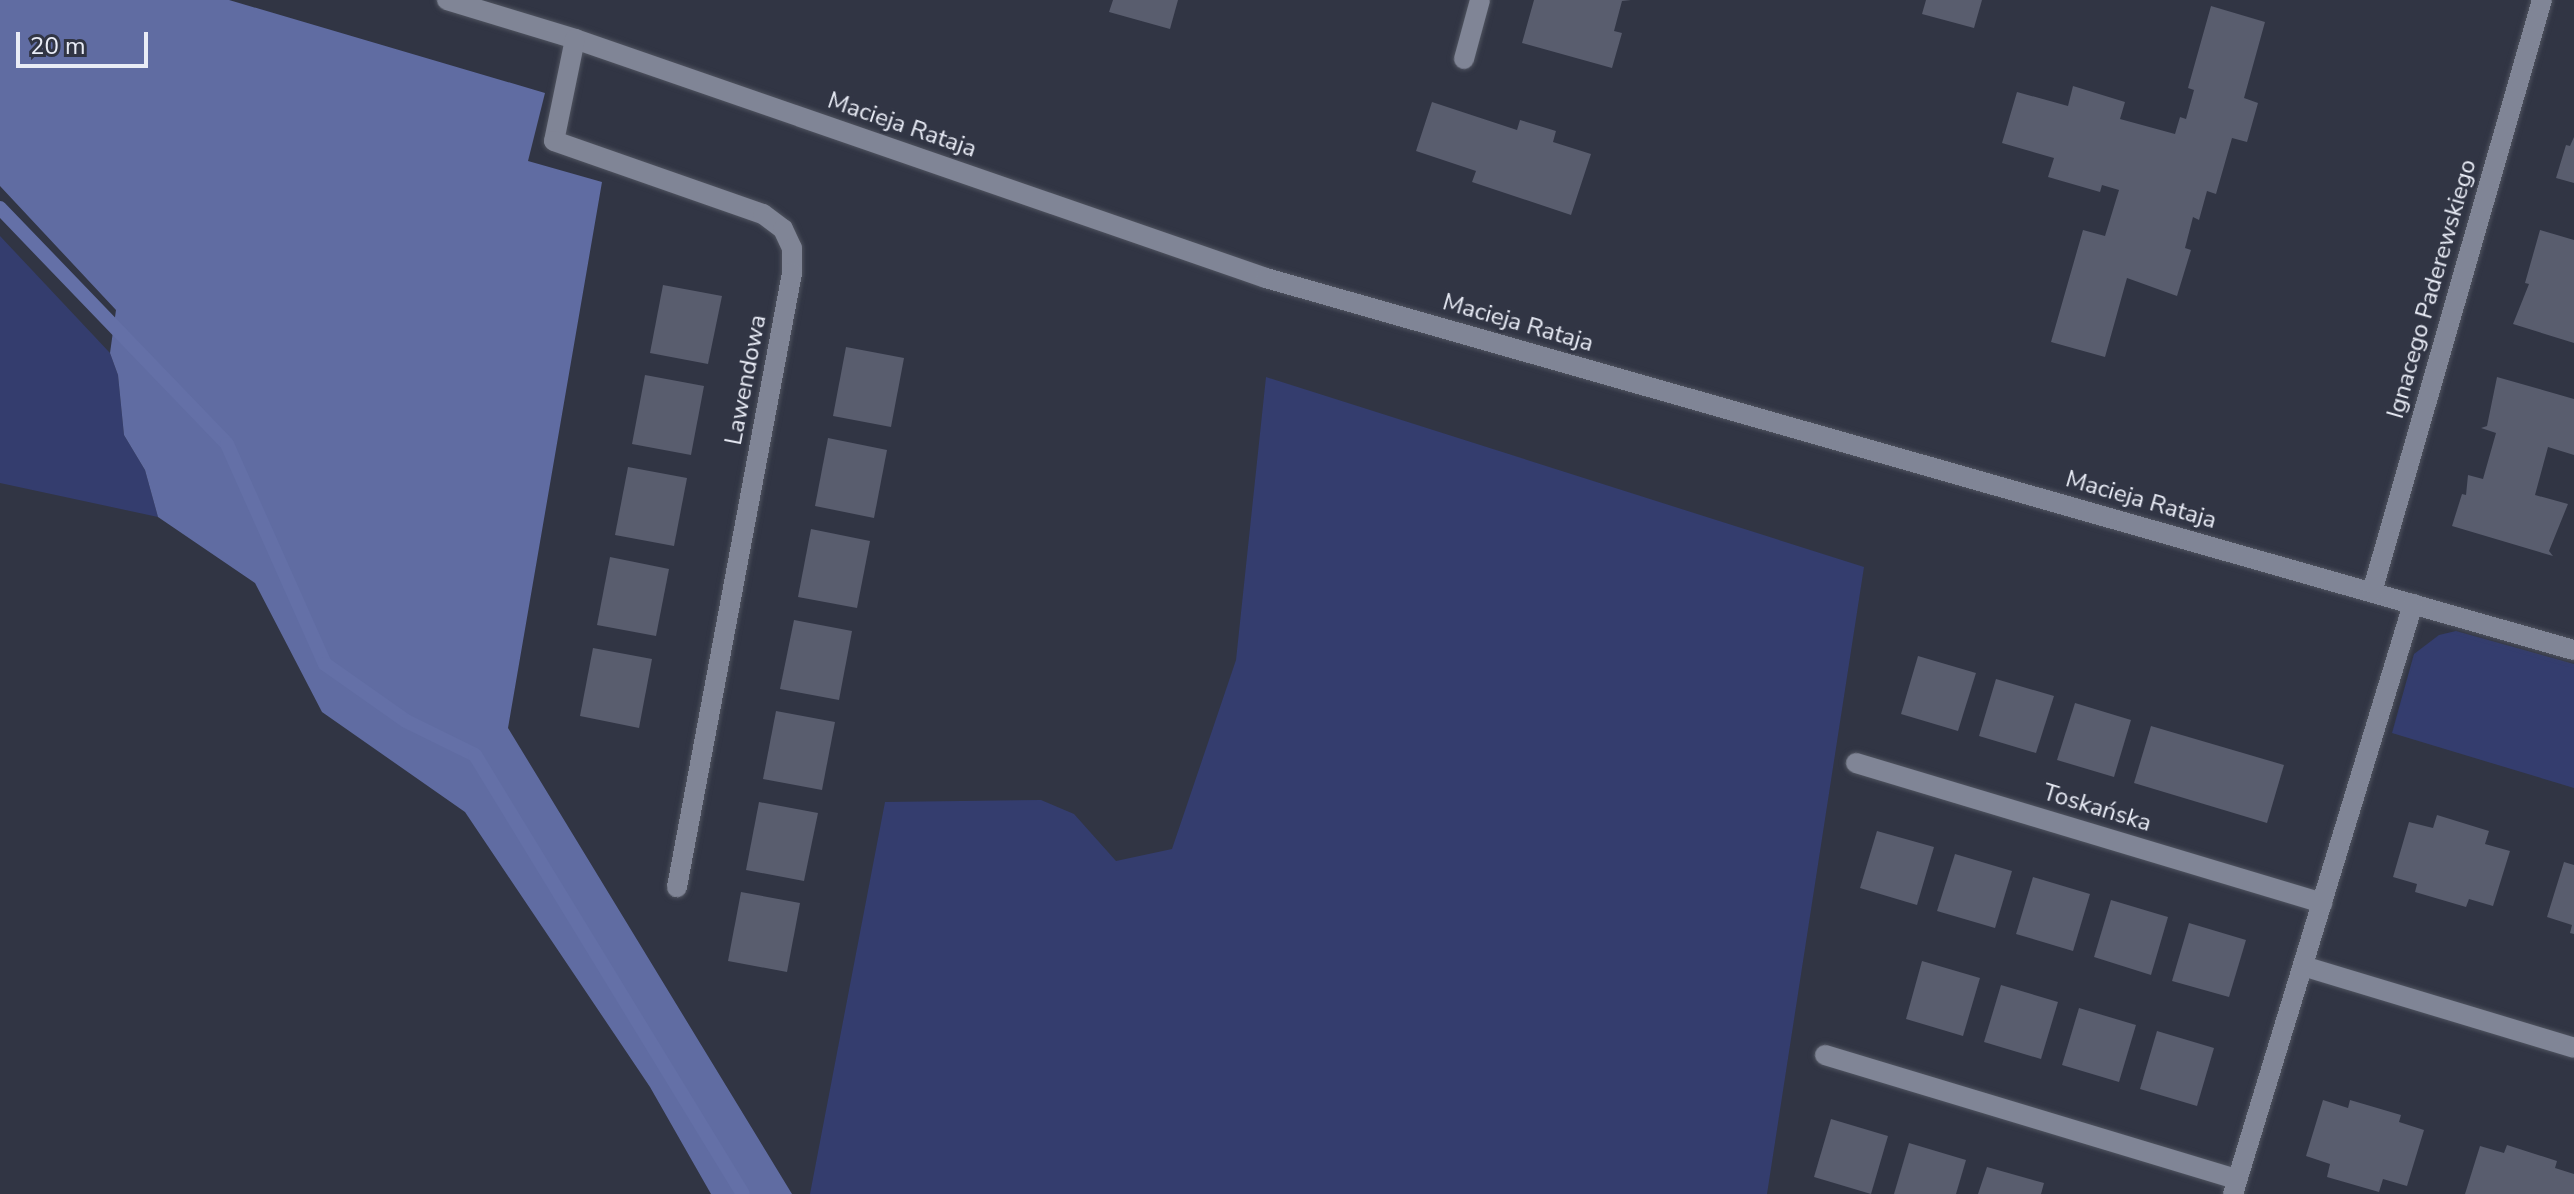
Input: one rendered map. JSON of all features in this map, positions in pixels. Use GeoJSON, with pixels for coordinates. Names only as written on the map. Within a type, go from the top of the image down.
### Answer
{"type":"FeatureCollection","features":[{"type":"Feature","properties":{"kind":"street"},"geometry":{"type":"LineString","coordinates":[[1464,59],[1480,0]]}},
{"type":"Feature","properties":{"kind":"street","name":"Ignacego Paderewskiego"},"geometry":{"type":"LineString","coordinates":[[2372,592],[2542,0]]}},
{"type":"Feature","properties":{"kind":"street","name":"Macieja Rataja"},"geometry":{"type":"LineString","coordinates":[[456,1],[575,39],[1266,278],[2574,650]]}},
{"type":"Feature","properties":{"kind":"street","name":"Lawendowa"},"geometry":{"type":"LineString","coordinates":[[575,39],[554,141],[763,214],[783,229],[792,248],[792,273],[677,887]]}},
{"type":"Feature","properties":{"kind":"street"},"geometry":{"type":"LineString","coordinates":[[1825,1055],[2235,1186],[2413,604]]}},
{"type":"Feature","properties":{"kind":"street","name":"Toskańska"},"geometry":{"type":"LineString","coordinates":[[1856,763],[2322,903]]}},
{"type":"Feature","properties":{"kind":"street"},"geometry":{"type":"LineString","coordinates":[[2303,966],[2574,1048]]}},
{"type":"Feature","properties":{"kind":"shaded area"},"geometry":{"type":"Polygon","coordinates":[[[0,0],[229,0],[545,93],[528,161],[602,182],[508,728],[792,1194],[711,1194],[650,1087],[465,812],[322,712],[255,583],[158,517],[145,470],[124,435],[118,375],[110,353],[116,310],[0,186],[0,0]]]}},
{"type":"Feature","properties":{"kind":"shaded area"},"geometry":{"type":"Polygon","coordinates":[[[0,236],[110,353],[118,375],[124,435],[145,470],[158,517],[0,483],[0,236]]]}},
{"type":"Feature","properties":{"kind":"shaded area"},"geometry":{"type":"Polygon","coordinates":[[[1266,377],[1864,567],[1767,1194],[810,1194],[885,802],[1041,800],[1074,814],[1116,861],[1172,849],[1236,660],[1266,377]]]}},
{"type":"Feature","properties":{"kind":"shaded area"},"geometry":{"type":"Polygon","coordinates":[[[2456,631],[2574,664],[2574,788],[2392,733],[2414,654],[2439,635],[2456,631]]]}},
{"type":"Feature","properties":{"kind":"building"},"geometry":{"type":"Polygon","coordinates":[[[1113,0],[1178,0],[1170,29],[1109,12],[1113,0]]]}},
{"type":"Feature","properties":{"kind":"building"},"geometry":{"type":"Polygon","coordinates":[[[1534,0],[1631,0],[1622,1],[1614,31],[1622,33],[1612,68],[1522,43],[1534,0]]]}},
{"type":"Feature","properties":{"kind":"building"},"geometry":{"type":"Polygon","coordinates":[[[1926,0],[1982,0],[1974,28],[1922,14],[1926,0]]]}},
{"type":"Feature","properties":{"kind":"building"},"geometry":{"type":"Polygon","coordinates":[[[2211,6],[2265,22],[2244,98],[2258,103],[2247,142],[2232,138],[2216,194],[2207,191],[2199,220],[2193,217],[2185,248],[2191,250],[2177,296],[2127,278],[2105,357],[2051,342],[2083,230],[2105,236],[2119,190],[2102,185],[2100,192],[2048,177],[2054,158],[2002,143],[2017,92],[2068,106],[2073,86],[2125,102],[2120,119],[2175,134],[2180,117],[2186,119],[2194,90],[2188,88],[2211,6]]]}},
{"type":"Feature","properties":{"kind":"building"},"geometry":{"type":"Polygon","coordinates":[[[1432,102],[1517,130],[1520,120],[1556,131],[1553,142],[1591,154],[1571,215],[1472,182],[1476,171],[1416,151],[1432,102]]]}},
{"type":"Feature","properties":{"kind":"building"},"geometry":{"type":"Polygon","coordinates":[[[2574,137],[2574,183],[2556,178],[2566,145],[2570,146],[2574,137]]]}},
{"type":"Feature","properties":{"kind":"building"},"geometry":{"type":"Polygon","coordinates":[[[2540,230],[2574,240],[2574,343],[2513,324],[2529,284],[2525,283],[2540,230]]]}},
{"type":"Feature","properties":{"kind":"building"},"geometry":{"type":"Polygon","coordinates":[[[663,285],[722,296],[708,364],[650,353],[663,285]]]}},
{"type":"Feature","properties":{"kind":"building"},"geometry":{"type":"Polygon","coordinates":[[[846,347],[904,358],[891,427],[833,416],[846,347]]]}},
{"type":"Feature","properties":{"kind":"building"},"geometry":{"type":"Polygon","coordinates":[[[645,375],[704,386],[691,455],[632,444],[645,375]]]}},
{"type":"Feature","properties":{"kind":"building"},"geometry":{"type":"Polygon","coordinates":[[[2497,377],[2574,399],[2574,455],[2548,447],[2535,495],[2568,504],[2549,551],[2553,556],[2452,526],[2462,494],[2466,495],[2468,475],[2483,479],[2496,433],[2481,428],[2487,426],[2497,377]]]}},
{"type":"Feature","properties":{"kind":"building"},"geometry":{"type":"Polygon","coordinates":[[[828,438],[887,450],[874,518],[815,506],[828,438]]]}},
{"type":"Feature","properties":{"kind":"building"},"geometry":{"type":"Polygon","coordinates":[[[628,467],[687,478],[674,546],[615,535],[628,467]]]}},
{"type":"Feature","properties":{"kind":"building"},"geometry":{"type":"Polygon","coordinates":[[[811,529],[870,541],[857,608],[798,597],[811,529]]]}},
{"type":"Feature","properties":{"kind":"building"},"geometry":{"type":"Polygon","coordinates":[[[610,557],[669,569],[656,636],[597,625],[610,557]]]}},
{"type":"Feature","properties":{"kind":"building"},"geometry":{"type":"Polygon","coordinates":[[[794,620],[852,631],[839,700],[780,689],[794,620]]]}},
{"type":"Feature","properties":{"kind":"building"},"geometry":{"type":"Polygon","coordinates":[[[593,648],[652,659],[639,728],[580,716],[593,648]]]}},
{"type":"Feature","properties":{"kind":"building"},"geometry":{"type":"Polygon","coordinates":[[[1918,656],[1976,673],[1958,731],[1901,714],[1918,656]]]}},
{"type":"Feature","properties":{"kind":"building"},"geometry":{"type":"Polygon","coordinates":[[[1996,679],[2054,696],[2036,753],[1979,736],[1996,679]]]}},
{"type":"Feature","properties":{"kind":"building"},"geometry":{"type":"Polygon","coordinates":[[[2075,703],[2131,720],[2114,777],[2057,760],[2075,703]]]}},
{"type":"Feature","properties":{"kind":"building"},"geometry":{"type":"Polygon","coordinates":[[[776,711],[835,722],[822,790],[763,779],[776,711]]]}},
{"type":"Feature","properties":{"kind":"building"},"geometry":{"type":"Polygon","coordinates":[[[2151,726],[2284,765],[2267,823],[2134,783],[2151,726]]]}},
{"type":"Feature","properties":{"kind":"building"},"geometry":{"type":"Polygon","coordinates":[[[759,802],[818,813],[804,881],[746,870],[759,802]]]}},
{"type":"Feature","properties":{"kind":"building"},"geometry":{"type":"Polygon","coordinates":[[[2437,815],[2489,831],[2485,844],[2510,851],[2493,906],[2469,899],[2466,907],[2415,892],[2417,884],[2393,877],[2409,822],[2433,828],[2437,815]]]}},
{"type":"Feature","properties":{"kind":"building"},"geometry":{"type":"Polygon","coordinates":[[[1877,831],[1934,847],[1917,905],[1860,888],[1877,831]]]}},
{"type":"Feature","properties":{"kind":"building"},"geometry":{"type":"Polygon","coordinates":[[[1955,854],[2012,871],[1995,928],[1937,911],[1955,854]]]}},
{"type":"Feature","properties":{"kind":"building"},"geometry":{"type":"Polygon","coordinates":[[[2564,862],[2574,865],[2574,934],[2570,933],[2572,925],[2547,917],[2564,862]]]}},
{"type":"Feature","properties":{"kind":"building"},"geometry":{"type":"Polygon","coordinates":[[[2033,877],[2090,894],[2073,951],[2016,934],[2033,877]]]}},
{"type":"Feature","properties":{"kind":"building"},"geometry":{"type":"Polygon","coordinates":[[[741,892],[800,903],[787,972],[728,961],[741,892]]]}},
{"type":"Feature","properties":{"kind":"building"},"geometry":{"type":"Polygon","coordinates":[[[2111,900],[2168,917],[2151,975],[2094,957],[2111,900]]]}},
{"type":"Feature","properties":{"kind":"building"},"geometry":{"type":"Polygon","coordinates":[[[2189,923],[2246,940],[2229,997],[2172,981],[2189,923]]]}},
{"type":"Feature","properties":{"kind":"building"},"geometry":{"type":"Polygon","coordinates":[[[1922,961],[1980,978],[1963,1036],[1906,1019],[1922,961]]]}},
{"type":"Feature","properties":{"kind":"building"},"geometry":{"type":"Polygon","coordinates":[[[2001,985],[2058,1002],[2041,1059],[1984,1042],[2001,985]]]}},
{"type":"Feature","properties":{"kind":"building"},"geometry":{"type":"Polygon","coordinates":[[[2079,1008],[2136,1025],[2119,1082],[2062,1065],[2079,1008]]]}},
{"type":"Feature","properties":{"kind":"building"},"geometry":{"type":"Polygon","coordinates":[[[2157,1031],[2214,1048],[2197,1106],[2140,1089],[2157,1031]]]}},
{"type":"Feature","properties":{"kind":"building"},"geometry":{"type":"Polygon","coordinates":[[[2323,1100],[2348,1108],[2350,1100],[2401,1115],[2399,1122],[2424,1130],[2407,1186],[2383,1179],[2379,1192],[2327,1177],[2330,1164],[2306,1156],[2323,1100]]]}},
{"type":"Feature","properties":{"kind":"building"},"geometry":{"type":"Polygon","coordinates":[[[1831,1119],[1888,1136],[1871,1194],[1814,1177],[1831,1119]]]}},
{"type":"Feature","properties":{"kind":"building"},"geometry":{"type":"Polygon","coordinates":[[[1909,1143],[1966,1160],[1956,1194],[1894,1194],[1909,1143]]]}},
{"type":"Feature","properties":{"kind":"building"},"geometry":{"type":"Polygon","coordinates":[[[2507,1145],[2557,1161],[2555,1168],[2574,1174],[2574,1194],[2465,1194],[2480,1146],[2504,1153],[2507,1145]]]}},
{"type":"Feature","properties":{"kind":"building"},"geometry":{"type":"Polygon","coordinates":[[[1987,1167],[2044,1183],[2041,1194],[1978,1194],[1987,1167]]]}},
{"type":"Feature","properties":{"kind":"waterway"},"geometry":{"type":"LineString","coordinates":[[0,208],[227,444],[325,664],[406,721],[475,755],[743,1194]]}}]}
